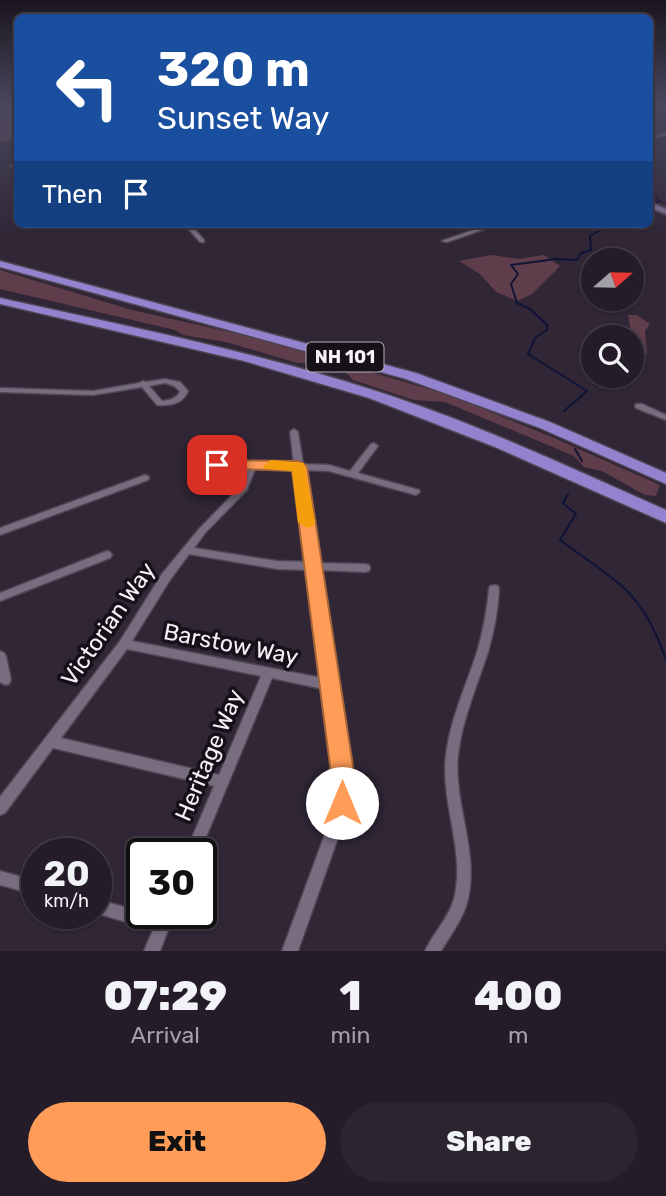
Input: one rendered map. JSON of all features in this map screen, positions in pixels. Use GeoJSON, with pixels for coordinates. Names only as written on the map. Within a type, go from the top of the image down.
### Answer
{"type":"FeatureCollection","features":[{"type":"Feature","properties":{"kind":"highway","name":"NH 101"},"geometry":{"type":"LineString","coordinates":[[3,264],[432,383],[545,425],[666,479]]}},
{"type":"Feature","properties":{"kind":"highway","name":"NH 101"},"geometry":{"type":"LineString","coordinates":[[0,299],[275,365],[379,397],[506,446],[666,517]]}},
{"type":"Feature","properties":{"kind":"street"},"geometry":{"type":"LineString","coordinates":[[191,228],[202,241]]}},
{"type":"Feature","properties":{"kind":"street"},"geometry":{"type":"LineString","coordinates":[[445,241],[484,228]]}},
{"type":"Feature","properties":{"kind":"street"},"geometry":{"type":"LineString","coordinates":[[0,390],[93,393],[144,383],[172,381],[181,387],[183,395],[174,402],[160,403],[144,383]]}},
{"type":"Feature","properties":{"kind":"street"},"geometry":{"type":"LineString","coordinates":[[639,406],[666,418]]}},
{"type":"Feature","properties":{"kind":"street"},"geometry":{"type":"LineString","coordinates":[[290,951],[342,803],[343,778],[294,432]]}},
{"type":"Feature","properties":{"kind":"street"},"geometry":{"type":"LineString","coordinates":[[352,474],[374,446]]}},
{"type":"Feature","properties":{"kind":"street"},"geometry":{"type":"LineString","coordinates":[[217,465],[329,468],[416,492]]}},
{"type":"Feature","properties":{"kind":"street","name":"Victorian Way"},"geometry":{"type":"LineString","coordinates":[[0,808],[124,644],[166,577],[244,488],[252,466]]}},
{"type":"Feature","properties":{"kind":"street"},"geometry":{"type":"LineString","coordinates":[[0,532],[145,478]]}},
{"type":"Feature","properties":{"kind":"street"},"geometry":{"type":"LineString","coordinates":[[187,550],[258,563],[365,568]]}},
{"type":"Feature","properties":{"kind":"street"},"geometry":{"type":"LineString","coordinates":[[0,597],[107,555]]}},
{"type":"Feature","properties":{"kind":"street"},"geometry":{"type":"LineString","coordinates":[[433,951],[456,913],[463,886],[462,845],[451,780],[452,757],[469,687],[493,612],[494,589]]}},
{"type":"Feature","properties":{"kind":"street","name":"Barstow Way"},"geometry":{"type":"LineString","coordinates":[[124,644],[330,685]]}},
{"type":"Feature","properties":{"kind":"street"},"geometry":{"type":"LineString","coordinates":[[0,656],[5,680]]}},
{"type":"Feature","properties":{"kind":"street","name":"Heritage Way"},"geometry":{"type":"LineString","coordinates":[[199,838],[268,673]]}},
{"type":"Feature","properties":{"kind":"street"},"geometry":{"type":"LineString","coordinates":[[51,741],[222,782]]}},
{"type":"Feature","properties":{"kind":"street"},"geometry":{"type":"LineString","coordinates":[[0,878],[21,884]]}},
{"type":"Feature","properties":{"kind":"street"},"geometry":{"type":"LineString","coordinates":[[152,951],[161,929]]}},
{"type":"Feature","properties":{"kind":"shaded area"},"geometry":{"type":"Polygon","coordinates":[[[491,255],[519,259],[544,255],[560,266],[532,294],[517,301],[496,292],[480,274],[459,261],[491,255]]]}},
{"type":"Feature","properties":{"kind":"shaded area"},"geometry":{"type":"Polygon","coordinates":[[[0,270],[132,310],[252,337],[452,396],[660,485],[656,496],[645,495],[602,471],[584,467],[574,456],[445,402],[414,400],[353,380],[345,371],[315,363],[297,363],[226,342],[183,335],[175,330],[0,289],[0,270]]]}},
{"type":"Feature","properties":{"kind":"shaded area"},"geometry":{"type":"Polygon","coordinates":[[[628,315],[637,315],[650,324],[645,331],[647,354],[644,357],[644,325],[630,325],[628,315]]]}},
{"type":"Feature","properties":{"kind":"waterway"},"geometry":{"type":"LineString","coordinates":[[654,196],[660,201],[654,203]]}},
{"type":"Feature","properties":{"kind":"waterway"},"geometry":{"type":"LineString","coordinates":[[564,411],[587,391],[528,354],[535,338],[547,330],[547,325],[530,309],[517,303],[511,284],[518,274],[511,265],[556,259],[577,260],[581,253],[591,250],[590,236],[604,228]]}},
{"type":"Feature","properties":{"kind":"waterway"},"geometry":{"type":"LineString","coordinates":[[575,449],[582,461]]}},
{"type":"Feature","properties":{"kind":"waterway"},"geometry":{"type":"LineString","coordinates":[[568,494],[563,503],[576,514],[560,540],[612,578],[637,602],[657,636],[666,660]]}},
{"type":"Feature","properties":{"kind":"slow traffic"},"geometry":{"type":"LineString","coordinates":[[271,466],[299,466],[307,522]]}},
{"type":"Feature","properties":{"kind":"route"},"geometry":{"type":"LineString","coordinates":[[217,465],[299,466],[342,766],[342,803]]}}]}
